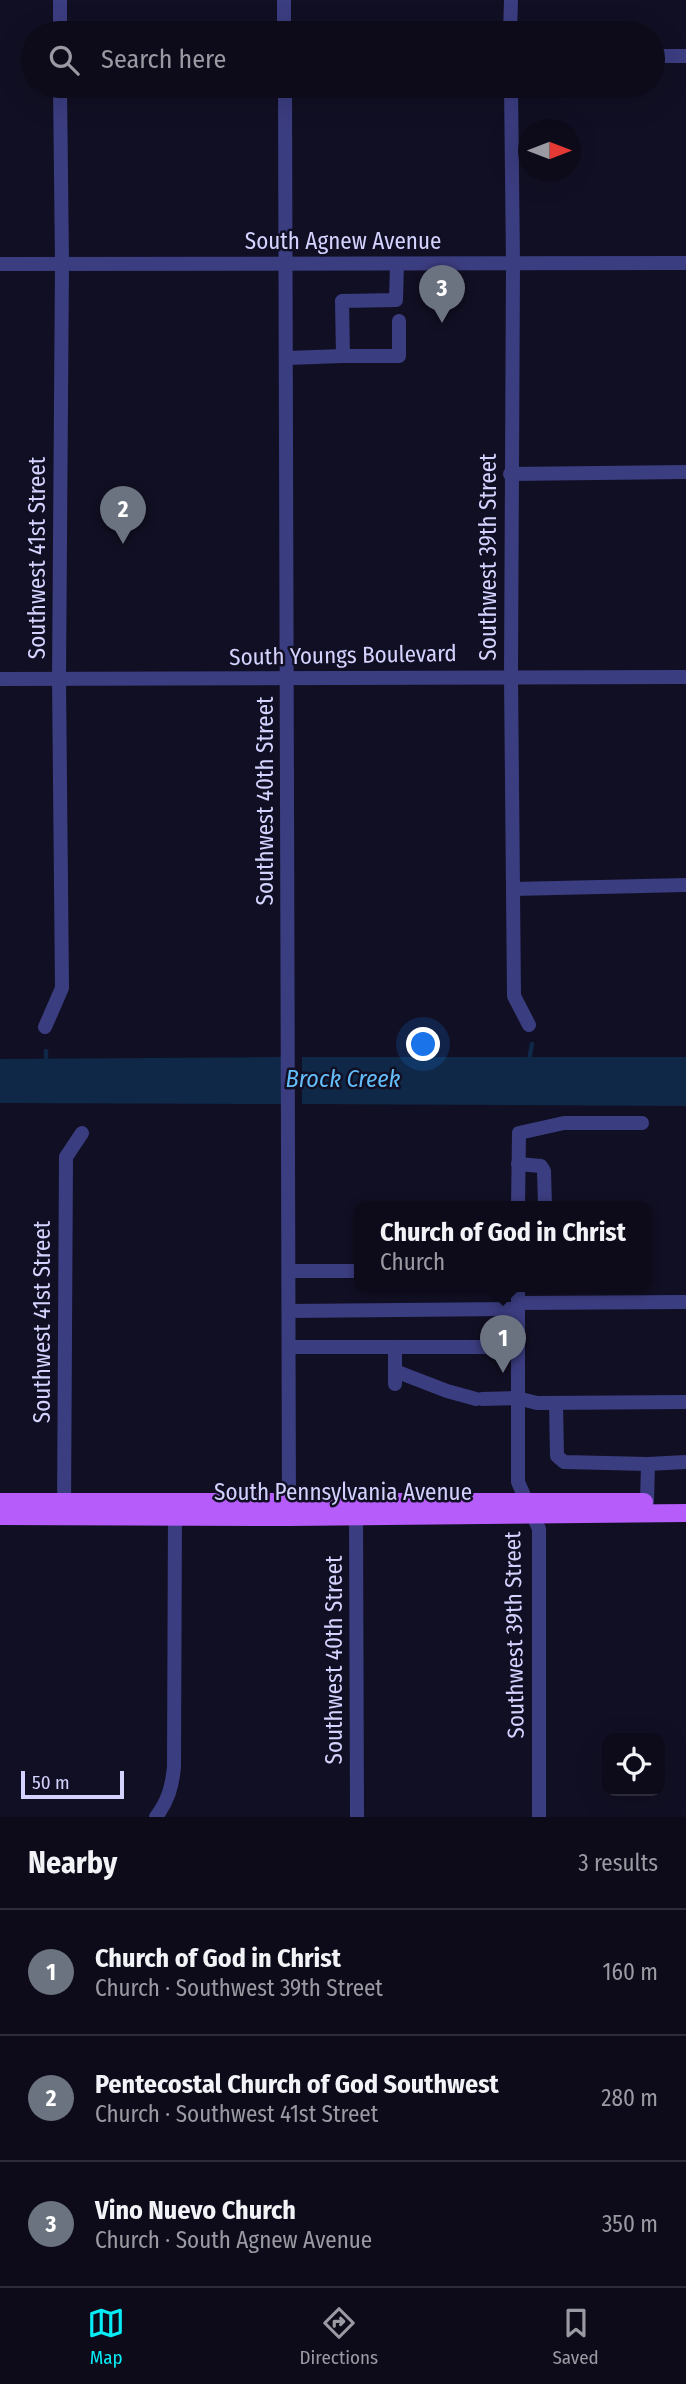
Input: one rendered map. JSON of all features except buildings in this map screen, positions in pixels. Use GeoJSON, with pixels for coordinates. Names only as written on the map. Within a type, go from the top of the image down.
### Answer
{"type":"FeatureCollection","features":[{"type":"Feature","properties":{"kind":"main road","name":"South Pennsylvania Avenue"},"geometry":{"type":"LineString","coordinates":[[529,1508],[686,1501]]}},
{"type":"Feature","properties":{"kind":"main road","name":"South Pennsylvania Avenue"},"geometry":{"type":"LineString","coordinates":[[0,1502],[64,1510]]}},
{"type":"Feature","properties":{"kind":"main road","name":"South Pennsylvania Avenue"},"geometry":{"type":"LineString","coordinates":[[0,1516],[64,1510],[529,1508],[686,1513]]}},
{"type":"Feature","properties":{"kind":"street"},"geometry":{"type":"LineString","coordinates":[[60,0],[60,21]]}},
{"type":"Feature","properties":{"kind":"street"},"geometry":{"type":"LineString","coordinates":[[284,0],[285,21]]}},
{"type":"Feature","properties":{"kind":"street"},"geometry":{"type":"LineString","coordinates":[[510,21],[511,0]]}},
{"type":"Feature","properties":{"kind":"street"},"geometry":{"type":"LineString","coordinates":[[665,56],[686,56]]}},
{"type":"Feature","properties":{"kind":"street","name":"Southwest 41st Street"},"geometry":{"type":"LineString","coordinates":[[44,1027],[62,988],[59,678],[62,263],[60,98]]}},
{"type":"Feature","properties":{"kind":"street","name":"Southwest 40th Street"},"geometry":{"type":"LineString","coordinates":[[285,98],[289,1510]]}},
{"type":"Feature","properties":{"kind":"street","name":"Southwest 39th Street"},"geometry":{"type":"LineString","coordinates":[[511,98],[513,263],[510,474],[514,996],[529,1025]]}},
{"type":"Feature","properties":{"kind":"street","name":"South Agnew Avenue"},"geometry":{"type":"LineString","coordinates":[[0,264],[686,263]]}},
{"type":"Feature","properties":{"kind":"street"},"geometry":{"type":"LineString","coordinates":[[287,358],[399,356],[397,264]]}},
{"type":"Feature","properties":{"kind":"street"},"geometry":{"type":"LineString","coordinates":[[343,356],[342,301],[398,311]]}},
{"type":"Feature","properties":{"kind":"street"},"geometry":{"type":"LineString","coordinates":[[510,474],[686,472]]}},
{"type":"Feature","properties":{"kind":"street","name":"South Youngs Boulevard"},"geometry":{"type":"LineString","coordinates":[[0,678],[686,677]]}},
{"type":"Feature","properties":{"kind":"street"},"geometry":{"type":"LineString","coordinates":[[513,888],[686,885]]}},
{"type":"Feature","properties":{"kind":"street"},"geometry":{"type":"LineString","coordinates":[[518,1201],[519,1133],[564,1124],[642,1124]]}},
{"type":"Feature","properties":{"kind":"street","name":"Southwest 41st Street"},"geometry":{"type":"LineString","coordinates":[[64,1510],[65,1157],[82,1133]]}},
{"type":"Feature","properties":{"kind":"street"},"geometry":{"type":"LineString","coordinates":[[518,1164],[541,1166],[544,1171],[545,1201]]}},
{"type":"Feature","properties":{"kind":"street"},"geometry":{"type":"LineString","coordinates":[[289,1271],[354,1271]]}},
{"type":"Feature","properties":{"kind":"street","name":"Southwest 39th Street"},"geometry":{"type":"LineString","coordinates":[[518,1292],[519,1482],[539,1530],[539,1817]]}},
{"type":"Feature","properties":{"kind":"street"},"geometry":{"type":"LineString","coordinates":[[289,1311],[686,1302]]}},
{"type":"Feature","properties":{"kind":"street"},"geometry":{"type":"LineString","coordinates":[[395,1347],[395,1378],[479,1399],[517,1398],[537,1403],[686,1402]]}},
{"type":"Feature","properties":{"kind":"street"},"geometry":{"type":"LineString","coordinates":[[289,1348],[518,1347]]}},
{"type":"Feature","properties":{"kind":"street"},"geometry":{"type":"LineString","coordinates":[[556,1403],[557,1456],[564,1462],[648,1464],[686,1461]]}},
{"type":"Feature","properties":{"kind":"street"},"geometry":{"type":"LineString","coordinates":[[647,1502],[648,1464]]}},
{"type":"Feature","properties":{"kind":"street","name":"Southwest 40th Street"},"geometry":{"type":"LineString","coordinates":[[356,1509],[357,1817]]}},
{"type":"Feature","properties":{"kind":"street"},"geometry":{"type":"LineString","coordinates":[[156,1817],[167,1802],[174,1767],[174,1510]]}},
{"type":"Feature","properties":{"kind":"water","name":"Brock Creek"},"geometry":{"type":"Polygon","coordinates":[[[282,1057],[282,1104],[0,1103],[0,1059],[282,1057]]]}},
{"type":"Feature","properties":{"kind":"water","name":"Brock Creek"},"geometry":{"type":"Polygon","coordinates":[[[302,1057],[686,1057],[686,1106],[302,1104],[302,1057]]]}},
{"type":"Feature","properties":{"kind":"waterway"},"geometry":{"type":"LineString","coordinates":[[529,1060],[532,1044]]}},
{"type":"Feature","properties":{"kind":"waterway"},"geometry":{"type":"LineString","coordinates":[[46,1051],[46,1064]]}},
{"type":"Feature","properties":{"kind":"place","name":"Vino Nuevo Church"},"geometry":{"type":"Point","coordinates":[442,323]}},
{"type":"Feature","properties":{"kind":"place","name":"Pentecostal Church of God Southwest"},"geometry":{"type":"Point","coordinates":[123,544]}},
{"type":"Feature","properties":{"kind":"place","name":"Church of God in Christ"},"geometry":{"type":"Point","coordinates":[503,1373]}}]}
